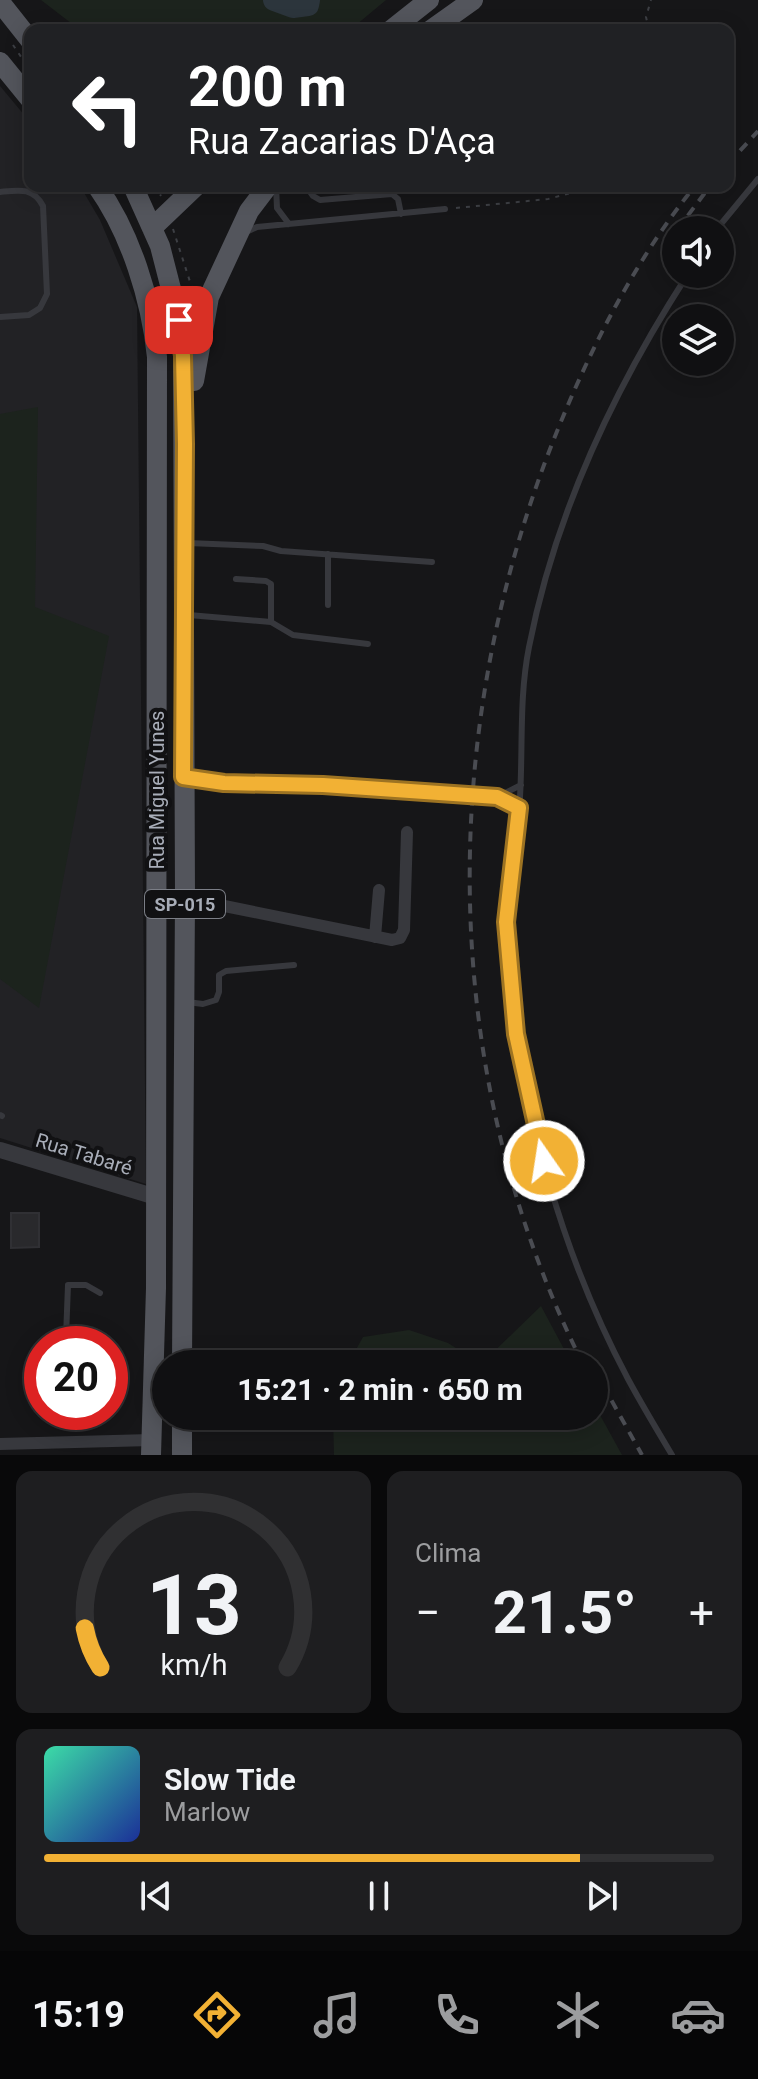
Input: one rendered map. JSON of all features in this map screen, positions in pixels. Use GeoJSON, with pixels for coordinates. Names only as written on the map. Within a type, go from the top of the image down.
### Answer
{"type":"FeatureCollection","features":[{"type":"Feature","properties":{"kind":"main road"},"geometry":{"type":"LineString","coordinates":[[399,24],[429,0]]}},
{"type":"Feature","properties":{"kind":"main road"},"geometry":{"type":"LineString","coordinates":[[439,24],[473,0]]}},
{"type":"Feature","properties":{"kind":"main road"},"geometry":{"type":"LineString","coordinates":[[4,6],[27,24]]}},
{"type":"Feature","properties":{"kind":"main road"},"geometry":{"type":"LineString","coordinates":[[4,6],[24,80]]}},
{"type":"Feature","properties":{"kind":"main road"},"geometry":{"type":"LineString","coordinates":[[101,192],[132,225],[140,228],[162,227],[191,192]]}},
{"type":"Feature","properties":{"kind":"main road","name":"Rua Miguel Yunes"},"geometry":{"type":"LineString","coordinates":[[101,192],[132,256],[154,329],[157,357],[156,1197],[151,1448]]}},
{"type":"Feature","properties":{"kind":"main road","name":"Rua Miguel Yunes"},"geometry":{"type":"LineString","coordinates":[[137,192],[162,227],[160,246],[179,320],[183,356],[185,898],[182,1350]]}},
{"type":"Feature","properties":{"kind":"main road"},"geometry":{"type":"LineString","coordinates":[[185,444],[198,347],[209,297],[231,245],[263,192]]}},
{"type":"Feature","properties":{"kind":"main road"},"geometry":{"type":"LineString","coordinates":[[157,739],[166,768],[176,777],[183,777]]}},
{"type":"Feature","properties":{"kind":"main road"},"geometry":{"type":"LineString","coordinates":[[156,827],[170,835],[177,868],[184,876]]}},
{"type":"Feature","properties":{"kind":"main road"},"geometry":{"type":"LineString","coordinates":[[182,1430],[182,1455]]}},
{"type":"Feature","properties":{"kind":"street"},"geometry":{"type":"LineString","coordinates":[[185,898],[375,937],[400,938],[404,930],[407,832]]}},
{"type":"Feature","properties":{"kind":"street"},"geometry":{"type":"LineString","coordinates":[[375,937],[379,890]]}},
{"type":"Feature","properties":{"kind":"street","name":"Rua Tabaré"},"geometry":{"type":"LineString","coordinates":[[0,1150],[156,1197]]}},
{"type":"Feature","properties":{"kind":"street"},"geometry":{"type":"LineString","coordinates":[[0,1444],[151,1448]]}},
{"type":"Feature","properties":{"kind":"lane"},"geometry":{"type":"LineString","coordinates":[[728,216],[758,179]]}},
{"type":"Feature","properties":{"kind":"lane"},"geometry":{"type":"LineString","coordinates":[[0,192],[24,190]]}},
{"type":"Feature","properties":{"kind":"lane"},"geometry":{"type":"LineString","coordinates":[[0,317],[29,315],[40,308],[47,294],[43,206],[37,195],[30,192]]}},
{"type":"Feature","properties":{"kind":"lane"},"geometry":{"type":"LineString","coordinates":[[276,192],[277,208],[289,224]]}},
{"type":"Feature","properties":{"kind":"lane"},"geometry":{"type":"LineString","coordinates":[[310,192],[320,200],[392,194],[398,199],[401,214]]}},
{"type":"Feature","properties":{"kind":"lane"},"geometry":{"type":"LineString","coordinates":[[231,245],[257,227],[445,209]]}},
{"type":"Feature","properties":{"kind":"lane"},"geometry":{"type":"LineString","coordinates":[[672,1455],[614,1351],[592,1301],[550,1186],[516,1034],[506,922],[521,785],[522,706],[529,649],[545,579],[608,415],[679,288]]}},
{"type":"Feature","properties":{"kind":"lane"},"geometry":{"type":"LineString","coordinates":[[184,542],[432,562]]}},
{"type":"Feature","properties":{"kind":"lane"},"geometry":{"type":"LineString","coordinates":[[328,554],[328,605]]}},
{"type":"Feature","properties":{"kind":"lane"},"geometry":{"type":"LineString","coordinates":[[236,579],[271,584],[271,622]]}},
{"type":"Feature","properties":{"kind":"lane"},"geometry":{"type":"LineString","coordinates":[[184,614],[271,622],[293,635],[368,644]]}},
{"type":"Feature","properties":{"kind":"lane"},"geometry":{"type":"LineString","coordinates":[[183,777],[224,783],[323,785],[497,797],[519,808]]}},
{"type":"Feature","properties":{"kind":"lane"},"geometry":{"type":"LineString","coordinates":[[497,797],[521,785]]}},
{"type":"Feature","properties":{"kind":"lane"},"geometry":{"type":"LineString","coordinates":[[183,1002],[203,1004],[216,1000],[219,975],[226,971],[294,965]]}},
{"type":"Feature","properties":{"kind":"lane"},"geometry":{"type":"LineString","coordinates":[[66,1326],[68,1285],[86,1285],[100,1293]]}},
{"type":"Feature","properties":{"kind":"path"},"geometry":{"type":"LineString","coordinates":[[648,24],[646,17],[651,0]]}},
{"type":"Feature","properties":{"kind":"path"},"geometry":{"type":"LineString","coordinates":[[159,192],[161,196]]}},
{"type":"Feature","properties":{"kind":"path"},"geometry":{"type":"LineString","coordinates":[[162,227],[194,292]]}},
{"type":"Feature","properties":{"kind":"shaded area"},"geometry":{"type":"Polygon","coordinates":[[[41,0],[386,0],[357,24],[72,24],[41,0]]]}},
{"type":"Feature","properties":{"kind":"shaded area"},"geometry":{"type":"Polygon","coordinates":[[[0,86],[24,115],[24,192],[84,192],[100,220],[137,307],[146,1184],[0,1138],[0,86]]]}},
{"type":"Feature","properties":{"kind":"shaded area"},"geometry":{"type":"Polygon","coordinates":[[[38,407],[35,607],[109,636],[39,1008],[0,979],[0,414],[38,407]]]}},
{"type":"Feature","properties":{"kind":"shaded area"},"geometry":{"type":"Polygon","coordinates":[[[541,1306],[565,1350],[495,1350],[541,1306]]]}},
{"type":"Feature","properties":{"kind":"shaded area"},"geometry":{"type":"Polygon","coordinates":[[[409,1330],[448,1343],[459,1350],[356,1350],[363,1337],[409,1330]]]}},
{"type":"Feature","properties":{"kind":"shaded area"},"geometry":{"type":"Polygon","coordinates":[[[333,1430],[608,1430],[622,1455],[334,1455],[333,1430]]]}},
{"type":"Feature","properties":{"kind":"building"},"geometry":{"type":"Polygon","coordinates":[[[11,1213],[39,1213],[39,1247],[11,1248],[11,1213]]]}},
{"type":"Feature","properties":{"kind":"waterway"},"geometry":{"type":"LineString","coordinates":[[274,0],[293,7],[308,5],[309,0]]}},
{"type":"Feature","properties":{"kind":"railway"},"geometry":{"type":"LineString","coordinates":[[734,157],[758,131]]}},
{"type":"Feature","properties":{"kind":"railway"},"geometry":{"type":"LineString","coordinates":[[577,1350],[535,1252],[500,1136],[478,1017],[470,897],[474,776],[491,657],[519,539],[560,424],[619,300],[655,241],[690,192]]}},
{"type":"Feature","properties":{"kind":"railway"},"geometry":{"type":"LineString","coordinates":[[688,216],[706,192]]}},
{"type":"Feature","properties":{"kind":"railway"},"geometry":{"type":"LineString","coordinates":[[608,1394],[642,1455]]}},
{"type":"Feature","properties":{"kind":"route"},"geometry":{"type":"LineString","coordinates":[[179,320],[185,444],[183,777],[224,783],[323,785],[497,797],[519,808],[506,922],[516,1034],[544,1161]]}}]}
